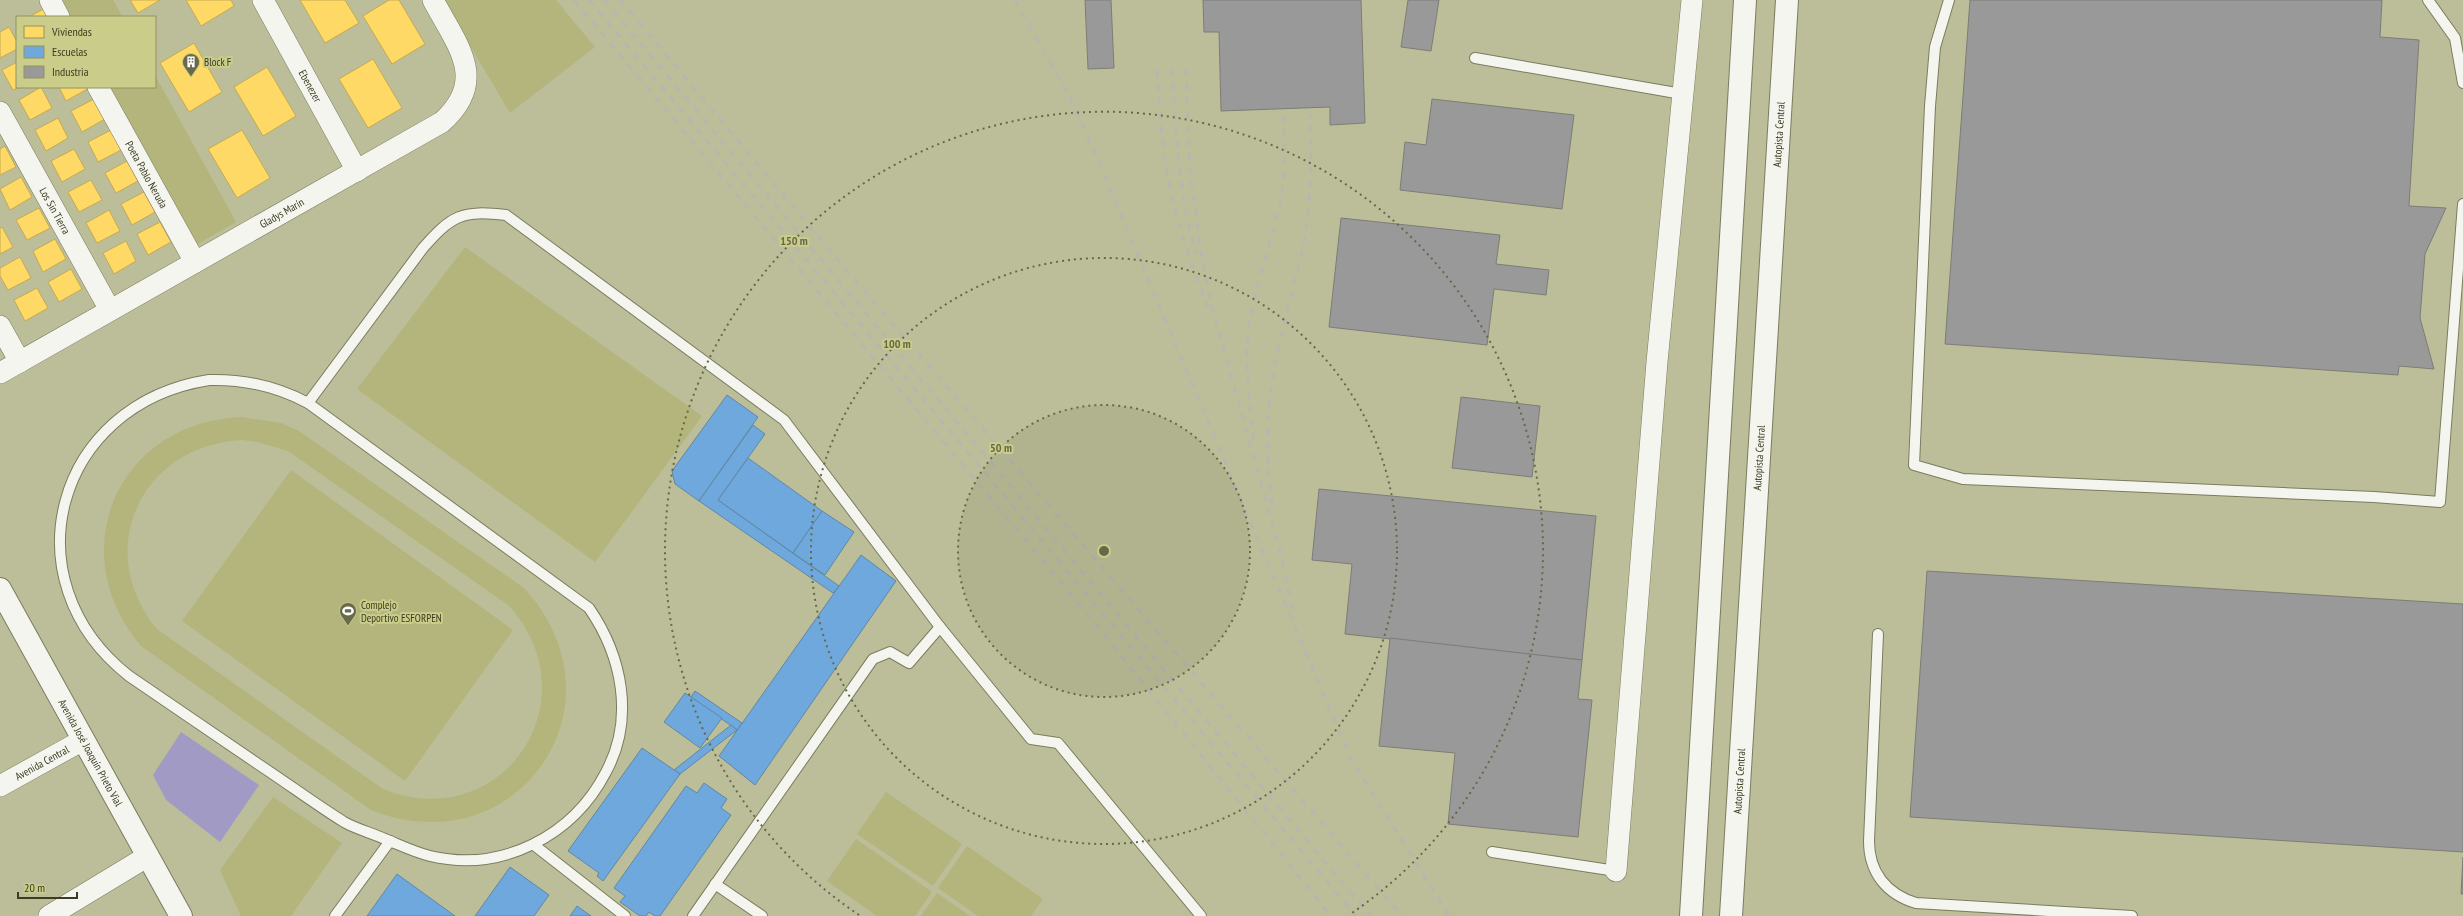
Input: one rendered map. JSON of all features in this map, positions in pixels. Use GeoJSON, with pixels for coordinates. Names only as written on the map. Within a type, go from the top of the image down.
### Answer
{"type":"FeatureCollection","features":[{"type":"Feature","properties":{"kind":"main road"},"geometry":{"type":"LineString","coordinates":[[1691,916],[1745,0]]}},
{"type":"Feature","properties":{"kind":"main road","name":"Autopista Central"},"geometry":{"type":"LineString","coordinates":[[1731,916],[1787,0]]}},
{"type":"Feature","properties":{"kind":"main road","name":"Avenida José Joaquín Prieto Vial"},"geometry":{"type":"LineString","coordinates":[[0,589],[6,612],[83,740],[181,916]]}},
{"type":"Feature","properties":{"kind":"street"},"geometry":{"type":"LineString","coordinates":[[50,0],[58,16]]}},
{"type":"Feature","properties":{"kind":"street","name":"Ebenezer"},"geometry":{"type":"LineString","coordinates":[[263,0],[357,172]]}},
{"type":"Feature","properties":{"kind":"street","name":"Gladys Marín"},"geometry":{"type":"LineString","coordinates":[[0,373],[194,262],[357,172],[442,122],[457,109],[464,96],[468,82],[465,66],[458,46],[433,0]]}},
{"type":"Feature","properties":{"kind":"street"},"geometry":{"type":"LineString","coordinates":[[1616,871],[1653,402],[1692,0]]}},
{"type":"Feature","properties":{"kind":"street","name":"Poeta Pablo Neruda"},"geometry":{"type":"LineString","coordinates":[[99,88],[194,262]]}},
{"type":"Feature","properties":{"kind":"street","name":"Los Sin Tierra"},"geometry":{"type":"LineString","coordinates":[[0,112],[110,310]]}},
{"type":"Feature","properties":{"kind":"street"},"geometry":{"type":"LineString","coordinates":[[0,326],[20,362]]}},
{"type":"Feature","properties":{"kind":"street","name":"Avenida Central"},"geometry":{"type":"LineString","coordinates":[[0,786],[83,740]]}},
{"type":"Feature","properties":{"kind":"street"},"geometry":{"type":"LineString","coordinates":[[49,916],[148,856]]}},
{"type":"Feature","properties":{"kind":"lane"},"geometry":{"type":"LineString","coordinates":[[1949,0],[1935,47],[1930,106],[1914,464],[1964,479],[2374,496],[2440,502],[2463,204]]}},
{"type":"Feature","properties":{"kind":"lane"},"geometry":{"type":"LineString","coordinates":[[2428,0],[2455,38],[2463,83]]}},
{"type":"Feature","properties":{"kind":"lane"},"geometry":{"type":"LineString","coordinates":[[1475,58],[1682,94]]}},
{"type":"Feature","properties":{"kind":"lane"},"geometry":{"type":"LineString","coordinates":[[308,403],[423,248],[442,226],[462,215],[480,212],[506,215],[784,420],[940,627],[1031,739],[1058,743],[1201,916]]}},
{"type":"Feature","properties":{"kind":"lane"},"geometry":{"type":"LineString","coordinates":[[229,380],[270,386],[308,403],[589,608],[601,625],[617,664],[621,685],[622,706],[616,747],[599,786],[587,803],[560,828],[534,845],[493,858],[458,860],[430,856],[346,823],[113,663],[94,643],[76,613],[63,573],[60,531],[63,511],[74,478],[87,453],[100,436],[131,408],[149,398],[188,383],[229,380]]}},
{"type":"Feature","properties":{"kind":"lane"},"geometry":{"type":"LineString","coordinates":[[694,916],[873,659],[890,652],[909,663],[940,627]]}},
{"type":"Feature","properties":{"kind":"lane"},"geometry":{"type":"LineString","coordinates":[[1878,634],[1869,841],[1871,862],[1881,881],[1896,895],[1916,903],[2132,916]]}},
{"type":"Feature","properties":{"kind":"lane"},"geometry":{"type":"LineString","coordinates":[[335,916],[390,840]]}},
{"type":"Feature","properties":{"kind":"lane"},"geometry":{"type":"LineString","coordinates":[[534,845],[625,916]]}},
{"type":"Feature","properties":{"kind":"lane"},"geometry":{"type":"LineString","coordinates":[[1492,852],[1616,871]]}},
{"type":"Feature","properties":{"kind":"lane"},"geometry":{"type":"LineString","coordinates":[[715,884],[762,916]]}},
{"type":"Feature","properties":{"kind":"green space"},"geometry":{"type":"Polygon","coordinates":[[[60,0],[113,0],[122,16],[69,16],[60,0]]]}},
{"type":"Feature","properties":{"kind":"green space"},"geometry":{"type":"Polygon","coordinates":[[[443,0],[556,0],[595,47],[510,113],[443,0]]]}},
{"type":"Feature","properties":{"kind":"green space"},"geometry":{"type":"Polygon","coordinates":[[[156,77],[236,222],[196,245],[110,88],[156,88],[156,77]]]}},
{"type":"Feature","properties":{"kind":"green space"},"geometry":{"type":"Polygon","coordinates":[[[465,247],[702,416],[595,562],[357,389],[465,247]]]}},
{"type":"Feature","properties":{"kind":"green space"},"geometry":{"type":"Polygon","coordinates":[[[242,417],[281,423],[299,431],[524,588],[554,633],[566,680],[561,725],[542,764],[512,796],[472,816],[424,822],[371,810],[141,646],[117,609],[106,571],[105,533],[115,498],[134,467],[163,442],[199,424],[242,417]],[[242,440],[207,446],[177,461],[154,481],[137,507],[129,536],[129,567],[138,598],[157,629],[383,789],[426,799],[465,794],[498,777],[523,750],[538,717],[542,680],[532,642],[508,605],[288,451],[258,442],[242,440]]]}},
{"type":"Feature","properties":{"kind":"green space","name":"Complejo Deportivo ESFORPEN"},"geometry":{"type":"Polygon","coordinates":[[[291,470],[513,630],[405,781],[182,621],[291,470]]]}},
{"type":"Feature","properties":{"kind":"green space"},"geometry":{"type":"Polygon","coordinates":[[[886,792],[962,844],[933,886],[857,834],[886,792]]]}},
{"type":"Feature","properties":{"kind":"green space"},"geometry":{"type":"Polygon","coordinates":[[[273,797],[342,843],[291,916],[241,916],[220,870],[273,797]]]}},
{"type":"Feature","properties":{"kind":"green space"},"geometry":{"type":"Polygon","coordinates":[[[856,839],[932,892],[915,916],[877,916],[827,881],[856,839]]]}},
{"type":"Feature","properties":{"kind":"green space"},"geometry":{"type":"Polygon","coordinates":[[[967,846],[1043,899],[1031,916],[978,916],[938,888],[967,846]]]}},
{"type":"Feature","properties":{"kind":"green space"},"geometry":{"type":"Polygon","coordinates":[[[937,893],[970,916],[921,916],[937,893]]]}},
{"type":"Feature","properties":{"kind":"shaded area"},"geometry":{"type":"Polygon","coordinates":[[[181,732],[259,785],[220,842],[166,800],[153,775],[181,732]]]}},
{"type":"Feature","properties":{"kind":"building: Viviendas"},"geometry":{"type":"Polygon","coordinates":[[[130,0],[160,0],[138,13],[130,0]]]}},
{"type":"Feature","properties":{"kind":"building: Viviendas"},"geometry":{"type":"Polygon","coordinates":[[[186,0],[231,0],[234,6],[201,26],[186,0]]]}},
{"type":"Feature","properties":{"kind":"building: Viviendas"},"geometry":{"type":"Polygon","coordinates":[[[300,0],[345,0],[359,23],[325,43],[300,0]]]}},
{"type":"Feature","properties":{"kind":"building: Viviendas"},"geometry":{"type":"Polygon","coordinates":[[[389,0],[399,0],[425,44],[392,64],[363,16],[389,0]]]}},
{"type":"Feature","properties":{"kind":"building: Viviendas"},"geometry":{"type":"Polygon","coordinates":[[[45,8],[49,16],[31,16],[45,8]]]}},
{"type":"Feature","properties":{"kind":"building: Viviendas"},"geometry":{"type":"Polygon","coordinates":[[[9,27],[16,40],[16,50],[0,58],[0,32],[9,27]]]}},
{"type":"Feature","properties":{"kind":"building: Viviendas","name":"Block F"},"geometry":{"type":"Polygon","coordinates":[[[194,43],[222,92],[189,112],[160,63],[194,43]]]}},
{"type":"Feature","properties":{"kind":"building: Viviendas"},"geometry":{"type":"Polygon","coordinates":[[[373,59],[402,108],[368,128],[339,79],[373,59]]]}},
{"type":"Feature","properties":{"kind":"building: Viviendas"},"geometry":{"type":"Polygon","coordinates":[[[16,63],[16,88],[18,88],[13,90],[2,70],[16,63]]]}},
{"type":"Feature","properties":{"kind":"building: Viviendas"},"geometry":{"type":"Polygon","coordinates":[[[267,67],[296,116],[263,136],[234,87],[267,67]]]}},
{"type":"Feature","properties":{"kind":"building: Viviendas"},"geometry":{"type":"Polygon","coordinates":[[[42,88],[52,108],[30,120],[19,100],[42,88]]]}},
{"type":"Feature","properties":{"kind":"building: Viviendas"},"geometry":{"type":"Polygon","coordinates":[[[60,88],[89,88],[66,101],[60,88]]]}},
{"type":"Feature","properties":{"kind":"building: Viviendas"},"geometry":{"type":"Polygon","coordinates":[[[94,99],[105,119],[82,132],[71,111],[94,99]]]}},
{"type":"Feature","properties":{"kind":"building: Viviendas"},"geometry":{"type":"Polygon","coordinates":[[[58,118],[68,138],[46,151],[35,130],[58,118]]]}},
{"type":"Feature","properties":{"kind":"building: Viviendas"},"geometry":{"type":"Polygon","coordinates":[[[111,130],[121,150],[98,162],[88,142],[111,130]]]}},
{"type":"Feature","properties":{"kind":"building: Viviendas"},"geometry":{"type":"Polygon","coordinates":[[[242,130],[270,178],[237,198],[208,149],[242,130]]]}},
{"type":"Feature","properties":{"kind":"building: Viviendas"},"geometry":{"type":"Polygon","coordinates":[[[5,146],[16,167],[0,175],[0,149],[5,146]]]}},
{"type":"Feature","properties":{"kind":"building: Viviendas"},"geometry":{"type":"Polygon","coordinates":[[[74,149],[85,169],[62,182],[51,161],[74,149]]]}},
{"type":"Feature","properties":{"kind":"building: Viviendas"},"geometry":{"type":"Polygon","coordinates":[[[127,161],[138,181],[116,193],[105,173],[127,161]]]}},
{"type":"Feature","properties":{"kind":"building: Viviendas"},"geometry":{"type":"Polygon","coordinates":[[[21,177],[32,197],[10,210],[0,189],[21,177]]]}},
{"type":"Feature","properties":{"kind":"building: Viviendas"},"geometry":{"type":"Polygon","coordinates":[[[91,180],[102,200],[79,212],[68,192],[91,180]]]}},
{"type":"Feature","properties":{"kind":"building: Viviendas"},"geometry":{"type":"Polygon","coordinates":[[[144,192],[155,212],[132,225],[121,204],[144,192]]]}},
{"type":"Feature","properties":{"kind":"building: Viviendas"},"geometry":{"type":"Polygon","coordinates":[[[39,208],[50,228],[27,240],[16,220],[39,208]]]}},
{"type":"Feature","properties":{"kind":"building: Viviendas"},"geometry":{"type":"Polygon","coordinates":[[[109,210],[120,231],[97,243],[86,223],[109,210]]]}},
{"type":"Feature","properties":{"kind":"building: Viviendas"},"geometry":{"type":"Polygon","coordinates":[[[160,222],[171,242],[148,255],[137,234],[160,222]]]}},
{"type":"Feature","properties":{"kind":"building: Viviendas"},"geometry":{"type":"Polygon","coordinates":[[[2,227],[13,247],[0,254],[0,228],[2,227]]]}},
{"type":"Feature","properties":{"kind":"building: Viviendas"},"geometry":{"type":"Polygon","coordinates":[[[55,239],[66,259],[43,272],[33,251],[55,239]]]}},
{"type":"Feature","properties":{"kind":"building: Viviendas"},"geometry":{"type":"Polygon","coordinates":[[[126,241],[136,261],[114,274],[103,253],[126,241]]]}},
{"type":"Feature","properties":{"kind":"building: Viviendas"},"geometry":{"type":"Polygon","coordinates":[[[20,257],[31,278],[8,290],[0,276],[0,268],[20,257]]]}},
{"type":"Feature","properties":{"kind":"building: Viviendas"},"geometry":{"type":"Polygon","coordinates":[[[71,269],[82,289],[59,302],[48,282],[71,269]]]}},
{"type":"Feature","properties":{"kind":"building: Viviendas"},"geometry":{"type":"Polygon","coordinates":[[[37,288],[48,308],[25,321],[14,300],[37,288]]]}},
{"type":"Feature","properties":{"kind":"building: Escuelas"},"geometry":{"type":"Polygon","coordinates":[[[727,395],[758,417],[699,501],[675,484],[672,471],[727,395]]]}},
{"type":"Feature","properties":{"kind":"building: Escuelas"},"geometry":{"type":"Polygon","coordinates":[[[753,425],[765,434],[718,500],[839,586],[833,593],[699,501],[753,425]]]}},
{"type":"Feature","properties":{"kind":"building: Escuelas"},"geometry":{"type":"Polygon","coordinates":[[[748,458],[822,511],[793,553],[718,500],[748,458]]]}},
{"type":"Feature","properties":{"kind":"building: Escuelas"},"geometry":{"type":"Polygon","coordinates":[[[822,511],[854,532],[825,575],[793,553],[822,511]]]}},
{"type":"Feature","properties":{"kind":"building: Escuelas"},"geometry":{"type":"Polygon","coordinates":[[[861,555],[896,581],[755,785],[719,756],[861,555]]]}},
{"type":"Feature","properties":{"kind":"building: Escuelas"},"geometry":{"type":"Polygon","coordinates":[[[695,691],[742,723],[737,730],[691,697],[695,691]]]}},
{"type":"Feature","properties":{"kind":"building: Escuelas"},"geometry":{"type":"Polygon","coordinates":[[[685,693],[722,718],[700,748],[664,722],[685,693]]]}},
{"type":"Feature","properties":{"kind":"building: Escuelas"},"geometry":{"type":"Polygon","coordinates":[[[731,725],[737,730],[680,774],[674,770],[731,725]]]}},
{"type":"Feature","properties":{"kind":"building: Escuelas"},"geometry":{"type":"Polygon","coordinates":[[[642,748],[680,774],[603,881],[597,876],[599,873],[568,851],[642,748]]]}},
{"type":"Feature","properties":{"kind":"building: Escuelas"},"geometry":{"type":"Polygon","coordinates":[[[704,783],[727,799],[721,808],[731,815],[660,916],[655,916],[649,912],[646,916],[640,916],[620,902],[625,896],[614,888],[686,786],[697,793],[704,783]]]}},
{"type":"Feature","properties":{"kind":"building: Escuelas"},"geometry":{"type":"Polygon","coordinates":[[[510,867],[549,895],[534,916],[475,916],[510,867]]]}},
{"type":"Feature","properties":{"kind":"building: Escuelas"},"geometry":{"type":"Polygon","coordinates":[[[397,874],[455,916],[367,916],[397,874]]]}},
{"type":"Feature","properties":{"kind":"building: Escuelas"},"geometry":{"type":"Polygon","coordinates":[[[577,906],[591,916],[570,916],[577,906]]]}},
{"type":"Feature","properties":{"kind":"building: Industria"},"geometry":{"type":"Polygon","coordinates":[[[1085,0],[1111,0],[1114,68],[1088,69],[1085,0]]]}},
{"type":"Feature","properties":{"kind":"building: Industria"},"geometry":{"type":"Polygon","coordinates":[[[1203,0],[1361,0],[1365,123],[1330,125],[1330,107],[1221,111],[1219,32],[1204,32],[1203,0]]]}},
{"type":"Feature","properties":{"kind":"building: Industria"},"geometry":{"type":"Polygon","coordinates":[[[1408,0],[1439,0],[1431,51],[1401,47],[1408,0]]]}},
{"type":"Feature","properties":{"kind":"building: Industria"},"geometry":{"type":"Polygon","coordinates":[[[1970,0],[2382,0],[2380,37],[2419,40],[2409,206],[2446,208],[2425,254],[2420,318],[2434,369],[2399,366],[2398,375],[1945,344],[1970,0]]]}},
{"type":"Feature","properties":{"kind":"building: Industria"},"geometry":{"type":"Polygon","coordinates":[[[1432,99],[1574,115],[1562,209],[1400,190],[1405,142],[1426,145],[1432,99]]]}},
{"type":"Feature","properties":{"kind":"building: Industria"},"geometry":{"type":"Polygon","coordinates":[[[1341,218],[1500,235],[1496,264],[1549,270],[1546,295],[1494,289],[1487,345],[1329,327],[1341,218]]]}},
{"type":"Feature","properties":{"kind":"building: Industria"},"geometry":{"type":"Polygon","coordinates":[[[1461,397],[1540,406],[1532,477],[1452,468],[1461,397]]]}},
{"type":"Feature","properties":{"kind":"building: Industria"},"geometry":{"type":"Polygon","coordinates":[[[1319,489],[1596,516],[1582,660],[1345,634],[1352,564],[1312,560],[1319,489]]]}},
{"type":"Feature","properties":{"kind":"building: Industria"},"geometry":{"type":"Polygon","coordinates":[[[1927,571],[2463,604],[2463,852],[1910,817],[1927,571]]]}},
{"type":"Feature","properties":{"kind":"building: Industria"},"geometry":{"type":"Polygon","coordinates":[[[1390,638],[1582,660],[1578,699],[1592,700],[1578,837],[1448,824],[1455,753],[1379,746],[1390,638]]]}},
{"type":"Feature","properties":{"kind":"building: Industria"},"geometry":{"type":"Polygon","coordinates":[[[2463,857],[2463,894],[2461,894],[2463,857]]]}},
{"type":"Feature","properties":{"kind":"railway"},"geometry":{"type":"LineString","coordinates":[[574,0],[1076,600],[1331,916]]}},
{"type":"Feature","properties":{"kind":"railway"},"geometry":{"type":"LineString","coordinates":[[589,0],[1356,916]]}},
{"type":"Feature","properties":{"kind":"railway"},"geometry":{"type":"LineString","coordinates":[[604,0],[1370,916]]}},
{"type":"Feature","properties":{"kind":"railway"},"geometry":{"type":"LineString","coordinates":[[620,0],[836,258],[1402,916]]}},
{"type":"Feature","properties":{"kind":"railway"},"geometry":{"type":"LineString","coordinates":[[1015,0],[1060,79],[1082,123],[1350,757],[1449,916]]}},
{"type":"Feature","properties":{"kind":"railway"},"geometry":{"type":"LineString","coordinates":[[1186,69],[1190,171],[1202,258],[1211,303],[1281,555],[1293,612]]}},
{"type":"Feature","properties":{"kind":"railway"},"geometry":{"type":"LineString","coordinates":[[1157,70],[1160,118],[1175,211],[1183,239],[1208,307]]}},
{"type":"Feature","properties":{"kind":"railway"},"geometry":{"type":"LineString","coordinates":[[1172,70],[1179,162],[1185,208],[1196,253]]}},
{"type":"Feature","properties":{"kind":"railway"},"geometry":{"type":"LineString","coordinates":[[1272,505],[1268,468],[1268,413],[1276,358],[1301,256],[1309,208],[1311,154],[1310,113]]}},
{"type":"Feature","properties":{"kind":"railway"},"geometry":{"type":"LineString","coordinates":[[1254,440],[1247,365],[1248,334],[1253,305],[1276,221],[1283,184],[1285,139],[1284,116]]}},
{"type":"Feature","properties":{"kind":"place","name":"Block F"},"geometry":{"type":"Point","coordinates":[191,77]}},
{"type":"Feature","properties":{"kind":"place","name":"Complejo Deportivo ESFORPEN"},"geometry":{"type":"Point","coordinates":[348,626]}}]}
